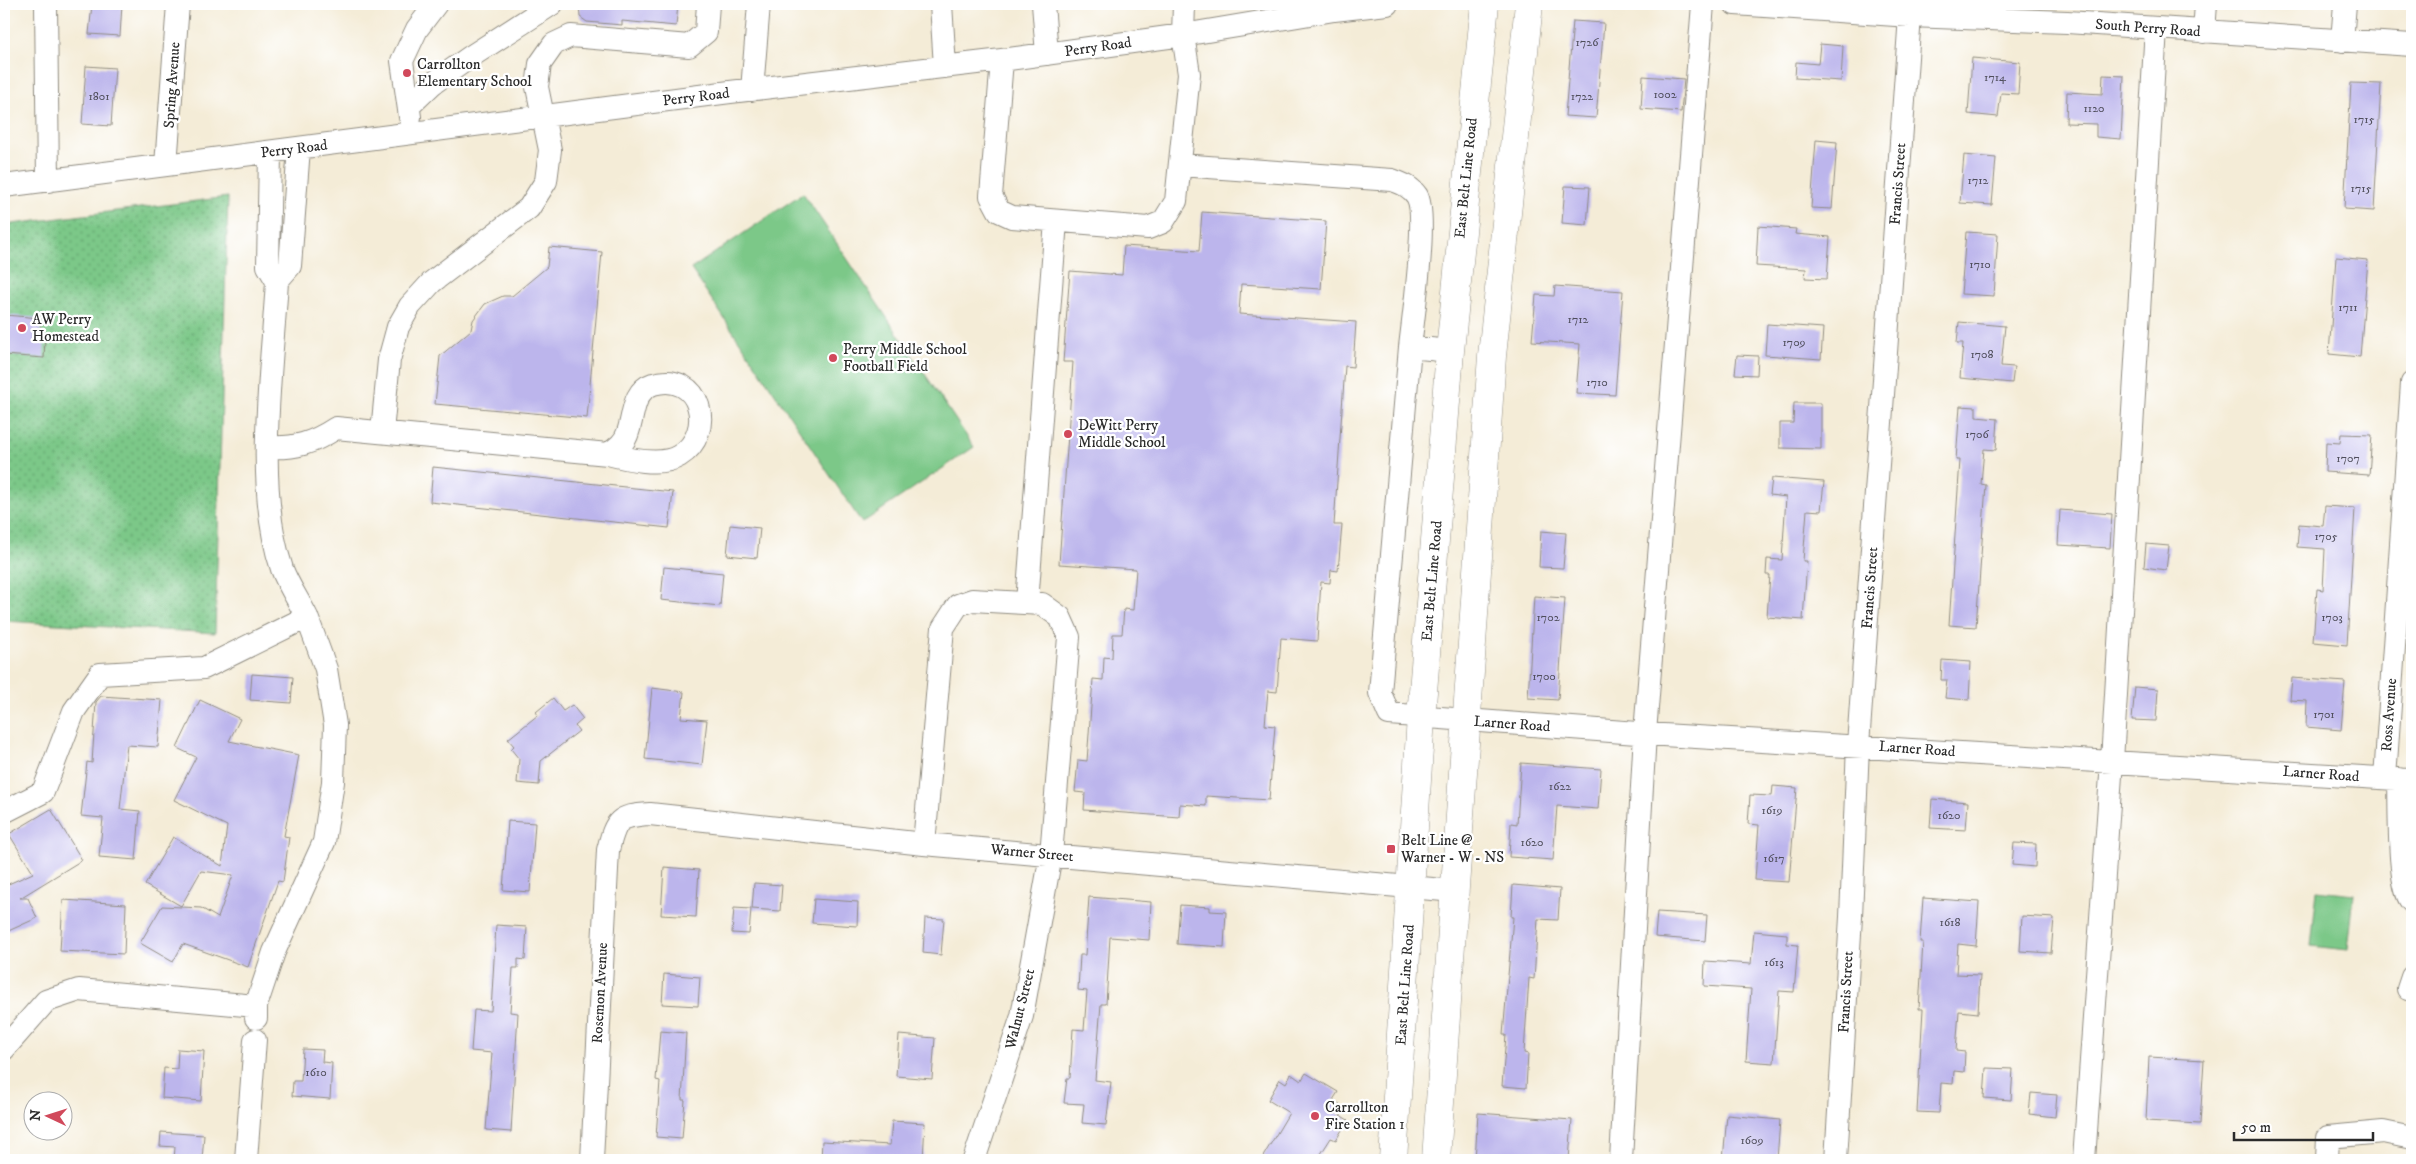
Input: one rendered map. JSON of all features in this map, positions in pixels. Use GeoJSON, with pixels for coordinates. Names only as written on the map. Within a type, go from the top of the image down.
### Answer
{"type":"FeatureCollection","features":[{"type":"Feature","properties":{"kind":"main road","name":"East Belt Line Road"},"geometry":{"type":"LineString","coordinates":[[1393,1160],[1421,717],[1450,351],[1485,4]]}},
{"type":"Feature","properties":{"kind":"main road"},"geometry":{"type":"LineString","coordinates":[[1436,1160],[1492,356],[1529,4]]}},
{"type":"Feature","properties":{"kind":"street"},"geometry":{"type":"LineString","coordinates":[[46,4],[48,181]]}},
{"type":"Feature","properties":{"kind":"street","name":"Spring Avenue"},"geometry":{"type":"LineString","coordinates":[[166,165],[178,4]]}},
{"type":"Feature","properties":{"kind":"street"},"geometry":{"type":"LineString","coordinates":[[411,134],[402,61],[417,29],[436,4]]}},
{"type":"Feature","properties":{"kind":"street"},"geometry":{"type":"LineString","coordinates":[[409,106],[432,84],[470,56],[552,4]]}},
{"type":"Feature","properties":{"kind":"street"},"geometry":{"type":"LineString","coordinates":[[382,432],[388,360],[398,328],[410,306],[432,282],[529,208],[546,180],[550,150],[537,87],[540,64],[554,44],[571,36],[689,46],[706,32],[708,4]]}},
{"type":"Feature","properties":{"kind":"street"},"geometry":{"type":"LineString","coordinates":[[752,90],[759,4]]}},
{"type":"Feature","properties":{"kind":"street"},"geometry":{"type":"LineString","coordinates":[[941,4],[945,67]]}},
{"type":"Feature","properties":{"kind":"street"},"geometry":{"type":"LineString","coordinates":[[1043,4],[1047,54]]}},
{"type":"Feature","properties":{"kind":"street"},"geometry":{"type":"LineString","coordinates":[[1002,60],[992,196],[999,211],[1012,217],[1148,228],[1163,222],[1176,201],[1189,74],[1183,35],[1184,4]]}},
{"type":"Feature","properties":{"kind":"street","name":"Perry Road"},"geometry":{"type":"LineString","coordinates":[[4,186],[752,90],[1002,60],[1183,35],[1335,7],[1387,4]]}},
{"type":"Feature","properties":{"kind":"street"},"geometry":{"type":"LineString","coordinates":[[1621,1160],[1645,733],[1702,4]]}},
{"type":"Feature","properties":{"kind":"street","name":"South Perry Road"},"geometry":{"type":"LineString","coordinates":[[1734,4],[1789,6],[1910,16],[1934,11],[2068,13],[2156,28],[2412,45]]}},
{"type":"Feature","properties":{"kind":"street"},"geometry":{"type":"LineString","coordinates":[[2204,32],[2206,4]]}},
{"type":"Feature","properties":{"kind":"street"},"geometry":{"type":"LineString","coordinates":[[2342,41],[2345,4]]}},
{"type":"Feature","properties":{"kind":"street","name":"Francis Street"},"geometry":{"type":"LineString","coordinates":[[1836,1160],[1851,917],[1858,745],[1910,16]]}},
{"type":"Feature","properties":{"kind":"street"},"geometry":{"type":"LineString","coordinates":[[2084,1160],[2112,761],[2156,28]]}},
{"type":"Feature","properties":{"kind":"street"},"geometry":{"type":"LineString","coordinates":[[277,281],[290,266],[299,148]]}},
{"type":"Feature","properties":{"kind":"street"},"geometry":{"type":"LineString","coordinates":[[246,1160],[255,1022],[274,952],[324,842],[333,782],[335,725],[326,669],[306,617],[282,570],[270,516],[267,447],[277,281],[268,266],[270,152]]}},
{"type":"Feature","properties":{"kind":"street"},"geometry":{"type":"LineString","coordinates":[[1180,165],[1392,180],[1408,186],[1418,198],[1422,220],[1410,347],[1450,351]]}},
{"type":"Feature","properties":{"kind":"street"},"geometry":{"type":"LineString","coordinates":[[1027,603],[1056,221]]}},
{"type":"Feature","properties":{"kind":"street","name":"Larner Road"},"geometry":{"type":"LineString","coordinates":[[1410,347],[1380,693],[1389,714],[1645,733],[2399,779]]}},
{"type":"Feature","properties":{"kind":"street","name":"Ross Avenue"},"geometry":{"type":"LineString","coordinates":[[2412,383],[2399,779],[2406,829],[2404,887],[2412,902]]}},
{"type":"Feature","properties":{"kind":"street"},"geometry":{"type":"LineString","coordinates":[[267,447],[288,449],[320,439],[336,428],[608,454]]}},
{"type":"Feature","properties":{"kind":"street","name":"Walnut Street"},"geometry":{"type":"LineString","coordinates":[[924,844],[943,628],[958,605],[972,600],[1042,604],[1060,617],[1069,637],[1051,855],[1022,1016],[974,1160]]}},
{"type":"Feature","properties":{"kind":"street"},"geometry":{"type":"LineString","coordinates":[[4,812],[43,792],[74,711],[100,674],[204,668],[306,617]]}},
{"type":"Feature","properties":{"kind":"street","name":"Warner Street"},"geometry":{"type":"LineString","coordinates":[[614,827],[628,816],[650,814],[924,844],[1455,891]]}},
{"type":"Feature","properties":{"kind":"street","name":"Rosemon Avenue"},"geometry":{"type":"LineString","coordinates":[[592,1160],[608,850],[614,827]]}},
{"type":"Feature","properties":{"kind":"street"},"geometry":{"type":"LineString","coordinates":[[4,1049],[46,1001],[79,990],[255,1022]]}},
{"type":"Feature","properties":{"kind":"street"},"geometry":{"type":"LineString","coordinates":[[2326,1160],[2328,1137],[2383,1132],[2412,1138]]}},
{"type":"Feature","properties":{"kind":"green space","name":"Perry Middle School Football Field"},"geometry":{"type":"Polygon","coordinates":[[[803,193],[974,447],[862,523],[691,269],[803,193]]]}},
{"type":"Feature","properties":{"kind":"green space"},"geometry":{"type":"Polygon","coordinates":[[[228,197],[215,633],[4,621],[4,225],[228,197]]]}},
{"type":"Feature","properties":{"kind":"green space"},"geometry":{"type":"Polygon","coordinates":[[[2317,890],[2354,894],[2348,950],[2311,946],[2317,890]]]}},
{"type":"Feature","properties":{"kind":"building"},"geometry":{"type":"Polygon","coordinates":[[[92,4],[122,4],[120,36],[89,34],[92,4]]]}},
{"type":"Feature","properties":{"kind":"building"},"geometry":{"type":"Polygon","coordinates":[[[579,4],[678,4],[676,26],[622,21],[622,25],[587,22],[580,17],[579,4]]]}},
{"type":"Feature","properties":{"kind":"building"},"geometry":{"type":"Polygon","coordinates":[[[1573,21],[1604,23],[1596,118],[1565,116],[1573,21]]]}},
{"type":"Feature","properties":{"kind":"building"},"geometry":{"type":"Polygon","coordinates":[[[1820,44],[1843,46],[1841,81],[1795,78],[1796,62],[1818,64],[1820,44]]]}},
{"type":"Feature","properties":{"kind":"building"},"geometry":{"type":"Polygon","coordinates":[[[1972,58],[2020,62],[2018,94],[2001,93],[1998,117],[1968,114],[1972,58]]]}},
{"type":"Feature","properties":{"kind":"building"},"geometry":{"type":"Polygon","coordinates":[[[86,66],[115,68],[111,126],[82,124],[86,66]]]}},
{"type":"Feature","properties":{"kind":"building"},"geometry":{"type":"Polygon","coordinates":[[[2103,75],[2124,76],[2121,139],[2096,137],[2096,124],[2066,123],[2067,92],[2102,94],[2103,75]]]}},
{"type":"Feature","properties":{"kind":"building"},"geometry":{"type":"Polygon","coordinates":[[[1643,76],[1684,79],[1681,112],[1641,109],[1643,76]]]}},
{"type":"Feature","properties":{"kind":"building"},"geometry":{"type":"Polygon","coordinates":[[[2351,83],[2381,84],[2374,211],[2344,209],[2351,83]]]}},
{"type":"Feature","properties":{"kind":"building"},"geometry":{"type":"Polygon","coordinates":[[[1816,140],[1837,142],[1832,209],[1811,208],[1816,140]]]}},
{"type":"Feature","properties":{"kind":"building"},"geometry":{"type":"Polygon","coordinates":[[[1964,155],[1996,158],[1992,205],[1960,203],[1964,155]]]}},
{"type":"Feature","properties":{"kind":"building"},"geometry":{"type":"Polygon","coordinates":[[[1565,186],[1590,187],[1587,225],[1562,223],[1565,186]]]}},
{"type":"Feature","properties":{"kind":"building"},"geometry":{"type":"Polygon","coordinates":[[[1202,212],[1326,221],[1321,289],[1241,284],[1239,314],[1356,322],[1353,367],[1345,366],[1334,525],[1342,525],[1338,571],[1331,570],[1330,583],[1321,582],[1317,641],[1281,638],[1277,692],[1268,691],[1265,725],[1275,726],[1269,800],[1206,796],[1206,806],[1180,804],[1179,817],[1084,810],[1085,793],[1075,792],[1078,760],[1087,761],[1093,679],[1103,680],[1104,657],[1112,658],[1113,634],[1122,634],[1124,609],[1133,610],[1136,569],[1059,564],[1073,362],[1063,362],[1070,271],[1122,275],[1124,246],[1199,251],[1202,212]]]}},
{"type":"Feature","properties":{"kind":"building"},"geometry":{"type":"Polygon","coordinates":[[[1758,226],[1796,229],[1795,234],[1830,237],[1827,279],[1805,278],[1806,269],[1756,266],[1758,226]]]}},
{"type":"Feature","properties":{"kind":"building"},"geometry":{"type":"Polygon","coordinates":[[[1966,232],[1998,234],[1994,296],[1961,294],[1966,232]]]}},
{"type":"Feature","properties":{"kind":"building"},"geometry":{"type":"Polygon","coordinates":[[[549,247],[602,252],[587,418],[435,404],[440,356],[471,330],[473,320],[485,304],[503,296],[512,296],[547,267],[549,247]]]}},
{"type":"Feature","properties":{"kind":"building"},"geometry":{"type":"Polygon","coordinates":[[[2336,257],[2368,260],[2360,357],[2329,354],[2336,257]]]}},
{"type":"Feature","properties":{"kind":"building"},"geometry":{"type":"Polygon","coordinates":[[[1555,286],[1623,291],[1615,395],[1576,393],[1580,344],[1532,341],[1536,295],[1554,296],[1555,286]]]}},
{"type":"Feature","properties":{"kind":"building","name":"AW Perry Homestead"},"geometry":{"type":"Polygon","coordinates":[[[4,315],[41,318],[40,339],[45,339],[44,358],[4,355],[4,315]]]}},
{"type":"Feature","properties":{"kind":"building"},"geometry":{"type":"Polygon","coordinates":[[[1959,322],[2005,326],[2001,366],[2014,367],[2012,383],[1960,378],[1963,343],[1957,343],[1959,322]]]}},
{"type":"Feature","properties":{"kind":"building"},"geometry":{"type":"Polygon","coordinates":[[[1767,324],[1823,328],[1821,359],[1765,355],[1767,324]]]}},
{"type":"Feature","properties":{"kind":"building"},"geometry":{"type":"Polygon","coordinates":[[[1737,355],[1758,356],[1757,375],[1735,374],[1737,355]]]}},
{"type":"Feature","properties":{"kind":"building"},"geometry":{"type":"Polygon","coordinates":[[[1794,403],[1821,403],[1821,449],[1780,448],[1780,423],[1793,423],[1794,403]]]}},
{"type":"Feature","properties":{"kind":"building"},"geometry":{"type":"Polygon","coordinates":[[[1960,406],[1976,407],[1976,417],[1998,419],[1996,450],[1984,449],[1981,484],[1986,485],[1976,627],[1949,625],[1960,460],[1956,460],[1960,406]]]}},
{"type":"Feature","properties":{"kind":"building"},"geometry":{"type":"Polygon","coordinates":[[[2341,434],[2372,435],[2369,475],[2325,472],[2326,442],[2340,443],[2341,434]]]}},
{"type":"Feature","properties":{"kind":"building"},"geometry":{"type":"Polygon","coordinates":[[[433,467],[673,492],[669,528],[430,502],[433,467]]]}},
{"type":"Feature","properties":{"kind":"building"},"geometry":{"type":"Polygon","coordinates":[[[1772,478],[1824,482],[1821,511],[1807,510],[1803,561],[1807,561],[1803,620],[1767,617],[1770,575],[1766,575],[1767,559],[1782,560],[1786,497],[1770,495],[1772,478]]]}},
{"type":"Feature","properties":{"kind":"building"},"geometry":{"type":"Polygon","coordinates":[[[2325,506],[2355,508],[2347,645],[2313,642],[2317,589],[2323,590],[2325,549],[2297,547],[2299,524],[2323,526],[2325,506]]]}},
{"type":"Feature","properties":{"kind":"building"},"geometry":{"type":"Polygon","coordinates":[[[2060,510],[2112,514],[2110,548],[2058,545],[2060,510]]]}},
{"type":"Feature","properties":{"kind":"building"},"geometry":{"type":"Polygon","coordinates":[[[730,525],[760,528],[757,558],[727,555],[730,525]]]}},
{"type":"Feature","properties":{"kind":"building"},"geometry":{"type":"Polygon","coordinates":[[[1541,531],[1566,533],[1563,568],[1539,567],[1541,531]]]}},
{"type":"Feature","properties":{"kind":"building"},"geometry":{"type":"Polygon","coordinates":[[[2146,544],[2169,546],[2166,570],[2144,567],[2146,544]]]}},
{"type":"Feature","properties":{"kind":"building"},"geometry":{"type":"Polygon","coordinates":[[[664,567],[723,573],[720,606],[661,600],[664,567]]]}},
{"type":"Feature","properties":{"kind":"building"},"geometry":{"type":"Polygon","coordinates":[[[1534,596],[1565,598],[1558,700],[1528,698],[1534,596]]]}},
{"type":"Feature","properties":{"kind":"building"},"geometry":{"type":"Polygon","coordinates":[[[1942,660],[1971,662],[1969,700],[1945,698],[1947,680],[1941,680],[1942,660]]]}},
{"type":"Feature","properties":{"kind":"building"},"geometry":{"type":"Polygon","coordinates":[[[252,674],[293,677],[291,703],[250,700],[252,674]]]}},
{"type":"Feature","properties":{"kind":"building"},"geometry":{"type":"Polygon","coordinates":[[[2292,678],[2345,682],[2341,730],[2306,727],[2307,701],[2290,700],[2292,678]]]}},
{"type":"Feature","properties":{"kind":"building"},"geometry":{"type":"Polygon","coordinates":[[[2135,687],[2158,689],[2156,721],[2132,720],[2135,687]]]}},
{"type":"Feature","properties":{"kind":"building"},"geometry":{"type":"Polygon","coordinates":[[[652,688],[684,692],[681,718],[707,720],[702,765],[645,759],[652,688]]]}},
{"type":"Feature","properties":{"kind":"building"},"geometry":{"type":"Polygon","coordinates":[[[101,696],[162,700],[158,747],[127,745],[120,809],[140,811],[136,860],[99,857],[103,818],[81,816],[87,762],[92,763],[96,702],[101,696]]]}},
{"type":"Feature","properties":{"kind":"building"},"geometry":{"type":"Polygon","coordinates":[[[553,698],[563,711],[572,705],[583,719],[575,726],[579,731],[541,761],[539,785],[517,783],[519,759],[511,749],[514,746],[508,739],[538,715],[536,712],[553,698]]]}},
{"type":"Feature","properties":{"kind":"building"},"geometry":{"type":"Polygon","coordinates":[[[200,700],[240,719],[229,741],[299,755],[284,836],[289,837],[283,882],[278,881],[248,967],[183,944],[173,962],[140,943],[162,906],[201,908],[218,918],[233,875],[201,871],[181,906],[145,885],[173,837],[222,866],[227,826],[174,800],[196,757],[177,748],[200,700]]]}},
{"type":"Feature","properties":{"kind":"building"},"geometry":{"type":"Polygon","coordinates":[[[1521,763],[1601,769],[1598,809],[1557,806],[1553,860],[1509,857],[1511,823],[1517,824],[1521,763]]]}},
{"type":"Feature","properties":{"kind":"building"},"geometry":{"type":"Polygon","coordinates":[[[1773,786],[1797,788],[1789,882],[1755,880],[1759,825],[1748,824],[1750,795],[1772,796],[1773,786]]]}},
{"type":"Feature","properties":{"kind":"building"},"geometry":{"type":"Polygon","coordinates":[[[1932,799],[1968,802],[1966,830],[1930,828],[1932,799]]]}},
{"type":"Feature","properties":{"kind":"building"},"geometry":{"type":"Polygon","coordinates":[[[51,809],[82,860],[20,898],[28,898],[37,918],[4,933],[4,886],[33,873],[9,834],[51,809]]]}},
{"type":"Feature","properties":{"kind":"building"},"geometry":{"type":"Polygon","coordinates":[[[508,821],[535,823],[530,892],[503,890],[508,821]]]}},
{"type":"Feature","properties":{"kind":"building"},"geometry":{"type":"Polygon","coordinates":[[[2014,843],[2036,844],[2035,867],[2012,865],[2014,843]]]}},
{"type":"Feature","properties":{"kind":"building"},"geometry":{"type":"Polygon","coordinates":[[[664,867],[699,870],[696,917],[661,915],[664,867]]]}},
{"type":"Feature","properties":{"kind":"building"},"geometry":{"type":"Polygon","coordinates":[[[754,883],[782,885],[780,911],[752,909],[754,883]]]}},
{"type":"Feature","properties":{"kind":"building"},"geometry":{"type":"Polygon","coordinates":[[[1513,885],[1560,889],[1558,920],[1538,919],[1534,979],[1529,978],[1524,1053],[1528,1054],[1526,1088],[1502,1086],[1506,1035],[1503,1035],[1513,917],[1511,917],[1513,885]]]}},
{"type":"Feature","properties":{"kind":"building"},"geometry":{"type":"Polygon","coordinates":[[[1089,897],[1151,902],[1149,940],[1110,937],[1106,1004],[1101,1004],[1095,1080],[1111,1082],[1106,1125],[1082,1123],[1084,1104],[1064,1103],[1067,1078],[1070,1078],[1073,1029],[1084,1030],[1087,991],[1078,990],[1080,955],[1085,955],[1089,897]]]}},
{"type":"Feature","properties":{"kind":"building"},"geometry":{"type":"Polygon","coordinates":[[[1923,898],[1979,902],[1976,946],[1958,944],[1956,974],[1980,975],[1978,1013],[1959,1011],[1956,1051],[1965,1052],[1964,1072],[1954,1071],[1953,1084],[1941,1083],[1939,1113],[1917,1112],[1923,1009],[1919,1009],[1923,942],[1920,942],[1923,898]]]}},
{"type":"Feature","properties":{"kind":"building"},"geometry":{"type":"Polygon","coordinates":[[[814,899],[858,902],[857,926],[812,923],[814,899]]]}},
{"type":"Feature","properties":{"kind":"building"},"geometry":{"type":"Polygon","coordinates":[[[63,900],[126,904],[124,954],[60,951],[63,900]]]}},
{"type":"Feature","properties":{"kind":"building"},"geometry":{"type":"Polygon","coordinates":[[[1180,905],[1210,907],[1210,911],[1226,912],[1224,947],[1177,944],[1180,905]]]}},
{"type":"Feature","properties":{"kind":"building"},"geometry":{"type":"Polygon","coordinates":[[[734,908],[751,909],[749,934],[732,933],[734,908]]]}},
{"type":"Feature","properties":{"kind":"building"},"geometry":{"type":"Polygon","coordinates":[[[1657,912],[1707,915],[1705,941],[1655,937],[1657,912]]]}},
{"type":"Feature","properties":{"kind":"building"},"geometry":{"type":"Polygon","coordinates":[[[2022,916],[2054,918],[2051,953],[2020,951],[2022,916]]]}},
{"type":"Feature","properties":{"kind":"building"},"geometry":{"type":"Polygon","coordinates":[[[925,918],[944,919],[941,955],[923,953],[925,918]]]}},
{"type":"Feature","properties":{"kind":"building"},"geometry":{"type":"Polygon","coordinates":[[[496,925],[527,927],[525,960],[518,959],[518,968],[513,968],[510,1012],[518,1013],[511,1132],[486,1130],[492,1053],[471,1051],[474,1010],[491,1011],[496,925]]]}},
{"type":"Feature","properties":{"kind":"building"},"geometry":{"type":"Polygon","coordinates":[[[1754,931],[1787,934],[1787,944],[1798,945],[1794,992],[1779,991],[1774,1063],[1746,1061],[1751,989],[1704,986],[1705,961],[1751,964],[1754,931]]]}},
{"type":"Feature","properties":{"kind":"building"},"geometry":{"type":"Polygon","coordinates":[[[664,974],[700,977],[698,1006],[662,1004],[664,974]]]}},
{"type":"Feature","properties":{"kind":"building"},"geometry":{"type":"Polygon","coordinates":[[[660,1031],[686,1033],[682,1100],[685,1100],[682,1139],[656,1137],[660,1081],[656,1080],[660,1031]]]}},
{"type":"Feature","properties":{"kind":"building"},"geometry":{"type":"Polygon","coordinates":[[[899,1035],[935,1038],[932,1079],[896,1076],[899,1035]]]}},
{"type":"Feature","properties":{"kind":"building"},"geometry":{"type":"Polygon","coordinates":[[[178,1049],[204,1051],[201,1101],[162,1098],[164,1068],[177,1069],[178,1049]]]}},
{"type":"Feature","properties":{"kind":"building"},"geometry":{"type":"Polygon","coordinates":[[[303,1049],[323,1050],[322,1062],[332,1063],[330,1099],[292,1096],[293,1081],[301,1081],[303,1049]]]}},
{"type":"Feature","properties":{"kind":"building"},"geometry":{"type":"Polygon","coordinates":[[[2149,1057],[2204,1060],[2200,1124],[2146,1121],[2149,1057]]]}},
{"type":"Feature","properties":{"kind":"building"},"geometry":{"type":"Polygon","coordinates":[[[1986,1068],[2013,1069],[2011,1100],[1984,1098],[1986,1068]]]}},
{"type":"Feature","properties":{"kind":"building","name":"Carrollton Fire Station 1"},"geometry":{"type":"Polygon","coordinates":[[[1306,1073],[1338,1092],[1333,1100],[1340,1104],[1335,1112],[1348,1120],[1336,1140],[1331,1138],[1317,1160],[1261,1160],[1289,1113],[1268,1100],[1280,1079],[1286,1083],[1291,1074],[1301,1081],[1306,1073]]]}},
{"type":"Feature","properties":{"kind":"building"},"geometry":{"type":"Polygon","coordinates":[[[2031,1093],[2057,1095],[2055,1117],[2029,1114],[2031,1093]]]}},
{"type":"Feature","properties":{"kind":"building"},"geometry":{"type":"Polygon","coordinates":[[[1478,1113],[1572,1120],[1569,1160],[1501,1158],[1501,1160],[1475,1160],[1478,1113]]]}},
{"type":"Feature","properties":{"kind":"building"},"geometry":{"type":"Polygon","coordinates":[[[1727,1115],[1780,1120],[1777,1160],[1723,1160],[1727,1115]]]}},
{"type":"Feature","properties":{"kind":"building"},"geometry":{"type":"Polygon","coordinates":[[[892,1121],[925,1123],[923,1160],[821,1160],[822,1141],[890,1145],[892,1121]]]}},
{"type":"Feature","properties":{"kind":"building"},"geometry":{"type":"Polygon","coordinates":[[[161,1132],[204,1135],[202,1160],[174,1160],[175,1147],[160,1146],[161,1132]]]}},
{"type":"Feature","properties":{"kind":"place","name":"Carrollton Elementary School"},"geometry":{"type":"Point","coordinates":[407,73]}},
{"type":"Feature","properties":{"kind":"place","name":"AW Perry Homestead"},"geometry":{"type":"Point","coordinates":[22,328]}},
{"type":"Feature","properties":{"kind":"place","name":"Perry Middle School Football Field"},"geometry":{"type":"Point","coordinates":[833,358]}},
{"type":"Feature","properties":{"kind":"place","name":"DeWitt Perry Middle School"},"geometry":{"type":"Point","coordinates":[1068,434]}},
{"type":"Feature","properties":{"kind":"place","name":"Belt Line @ Warner - W - NS"},"geometry":{"type":"Point","coordinates":[1391,849]}},
{"type":"Feature","properties":{"kind":"place","name":"Carrollton Fire Station 1"},"geometry":{"type":"Point","coordinates":[1315,1116]}}]}
